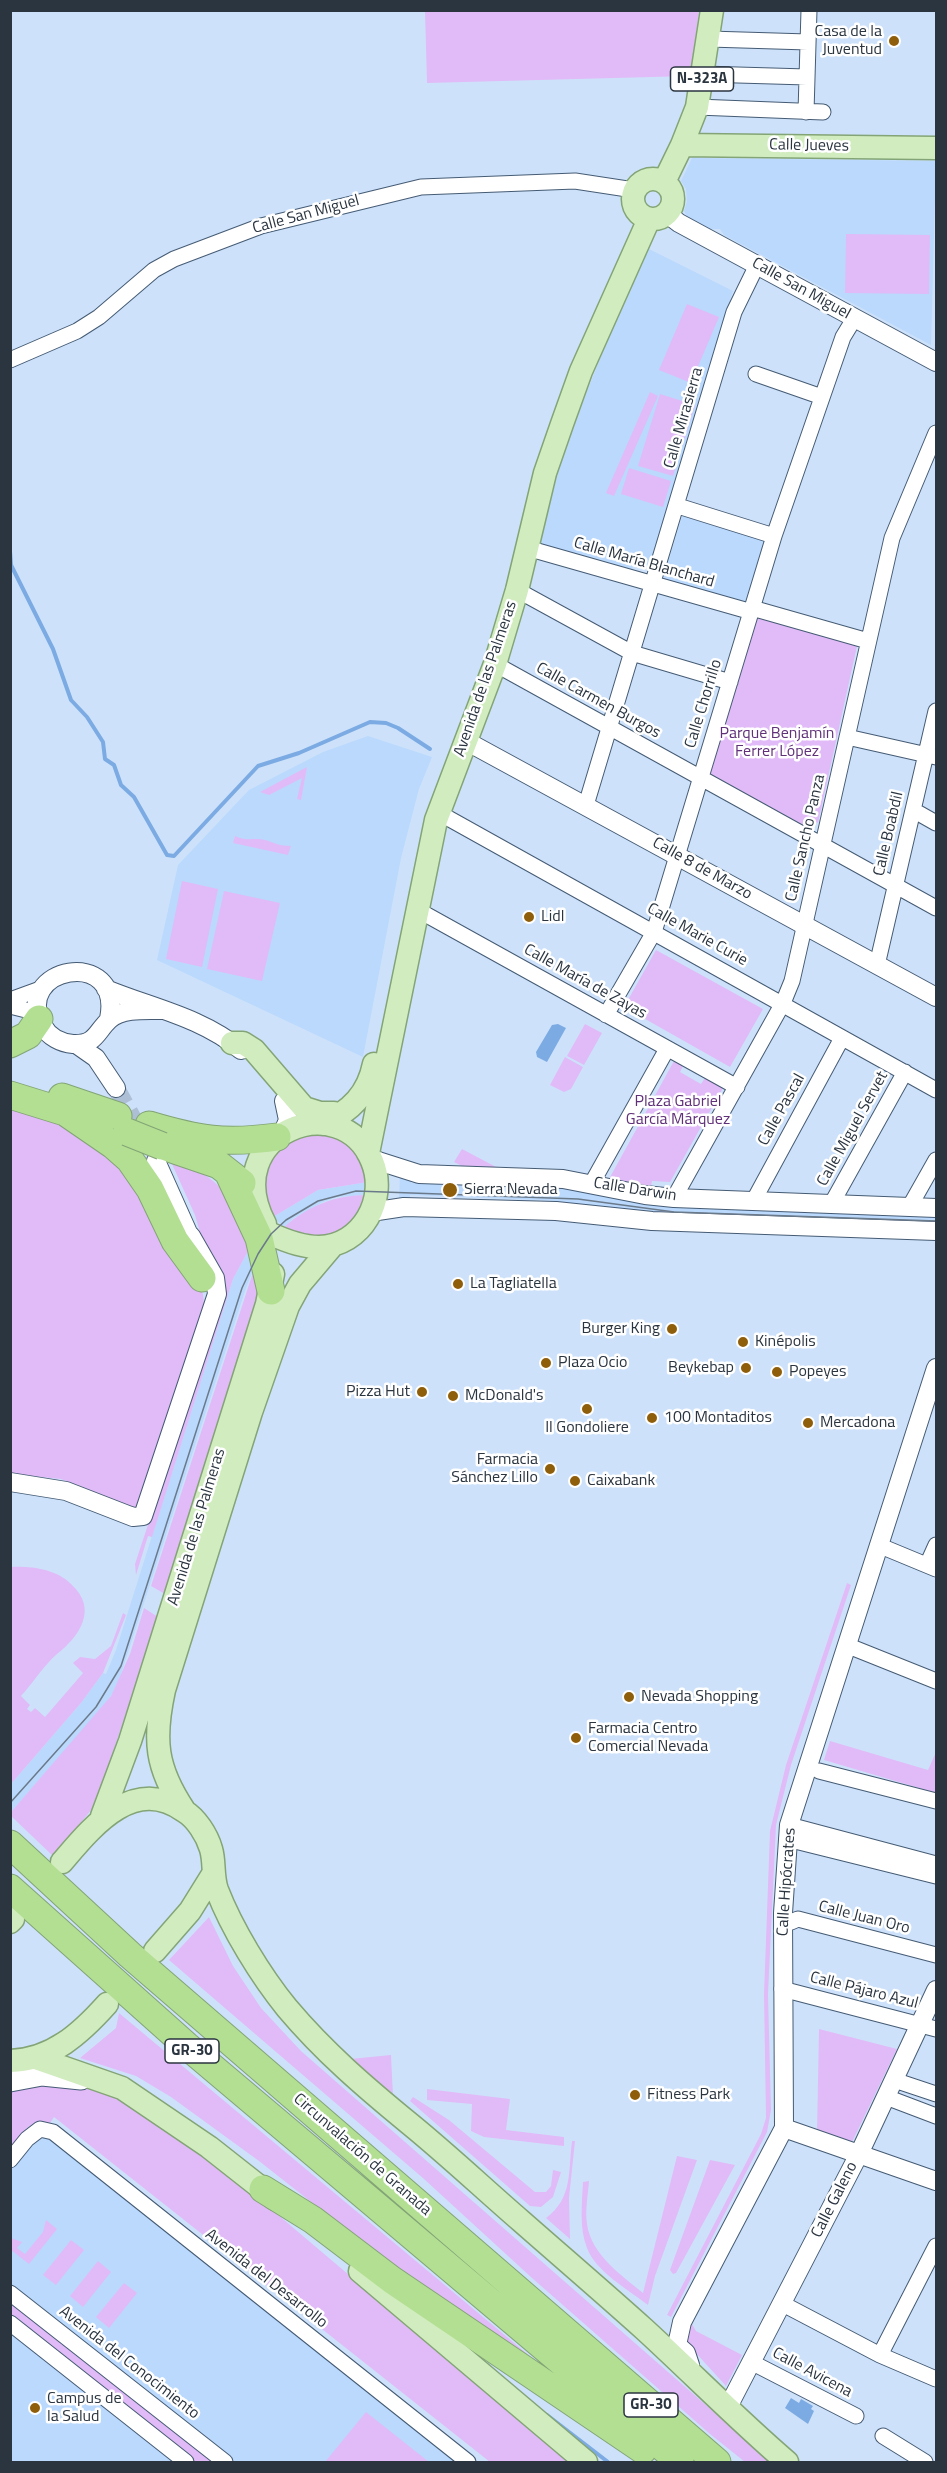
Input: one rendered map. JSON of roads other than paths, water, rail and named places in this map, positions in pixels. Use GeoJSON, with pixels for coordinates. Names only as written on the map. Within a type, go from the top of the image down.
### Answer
{"type":"FeatureCollection","features":[{"type":"Feature","properties":{"kind":"highway"},"geometry":{"type":"LineString","coordinates":[[10,1044],[28,1035],[39,1016]]}},
{"type":"Feature","properties":{"kind":"highway"},"geometry":{"type":"LineString","coordinates":[[10,1080],[190,1154],[228,1172],[255,1197]]}},
{"type":"Feature","properties":{"kind":"highway"},"geometry":{"type":"LineString","coordinates":[[10,1095],[143,1136],[224,1142],[280,1135]]}},
{"type":"Feature","properties":{"kind":"highway"},"geometry":{"type":"LineString","coordinates":[[65,1112],[113,1144],[130,1160],[150,1189],[175,1241],[202,1278]]}},
{"type":"Feature","properties":{"kind":"highway"},"geometry":{"type":"LineString","coordinates":[[228,1172],[259,1238],[271,1291]]}},
{"type":"Feature","properties":{"kind":"highway","name":"Circunvalación de Granada"},"geometry":{"type":"LineString","coordinates":[[10,1844],[130,1955],[717,2463]]}},
{"type":"Feature","properties":{"kind":"highway","name":"Circunvalación de Granada"},"geometry":{"type":"LineString","coordinates":[[10,1888],[187,2046],[680,2463]]}},
{"type":"Feature","properties":{"kind":"highway"},"geometry":{"type":"LineString","coordinates":[[264,2189],[313,2220],[392,2280],[661,2463]]}},
{"type":"Feature","properties":{"kind":"main road","name":"N-323A"},"geometry":{"type":"LineString","coordinates":[[664,182],[697,107],[712,10]]}},
{"type":"Feature","properties":{"kind":"main road","name":"Calle Jueves"},"geometry":{"type":"LineString","coordinates":[[682,145],[936,148]]}},
{"type":"Feature","properties":{"kind":"main road"},"geometry":{"type":"LineString","coordinates":[[651,178],[664,182],[673,195],[672,206],[646,209],[643,181],[651,178]]}},
{"type":"Feature","properties":{"kind":"main road","name":"Avenida de las Palmeras"},"geometry":{"type":"LineString","coordinates":[[370,1156],[416,909],[439,813],[495,664],[517,590],[545,473],[561,424],[646,209]]}},
{"type":"Feature","properties":{"kind":"main road","name":"Avenida de las Palmeras"},"geometry":{"type":"LineString","coordinates":[[316,1124],[345,1112],[362,1097],[373,1070],[420,827],[491,627],[538,450],[568,371],[646,209]]}},
{"type":"Feature","properties":{"kind":"main road"},"geometry":{"type":"LineString","coordinates":[[232,1043],[243,1043],[254,1050],[304,1108],[320,1113],[345,1112]]}},
{"type":"Feature","properties":{"kind":"main road"},"geometry":{"type":"LineString","coordinates":[[316,1124],[349,1134],[370,1156],[377,1184],[371,1212],[355,1234],[333,1245],[304,1246],[271,1234],[255,1197],[253,1186],[256,1168],[263,1152],[280,1135],[316,1124]]}},
{"type":"Feature","properties":{"kind":"main road","name":"Avenida de las Palmeras"},"geometry":{"type":"LineString","coordinates":[[102,1816],[182,1605],[271,1291],[274,1255],[271,1234]]}},
{"type":"Feature","properties":{"kind":"main road","name":"Avenida de las Palmeras"},"geometry":{"type":"LineString","coordinates":[[182,1605],[288,1306],[300,1284],[333,1245]]}},
{"type":"Feature","properties":{"kind":"main road","name":"Avenida de las Palmeras"},"geometry":{"type":"LineString","coordinates":[[175,1627],[157,1722],[160,1765],[170,1789],[184,1810],[200,1827],[212,1850],[213,1875],[218,1891],[261,1971],[286,2007],[322,2047],[365,2089],[410,2125],[650,2335],[787,2463]]}},
{"type":"Feature","properties":{"kind":"main road"},"geometry":{"type":"LineString","coordinates":[[62,1862],[102,1816],[119,1806],[139,1800],[160,1801],[184,1810]]}},
{"type":"Feature","properties":{"kind":"main road"},"geometry":{"type":"LineString","coordinates":[[155,1951],[190,1911],[213,1875]]}},
{"type":"Feature","properties":{"kind":"main road"},"geometry":{"type":"LineString","coordinates":[[10,2080],[25,2060],[64,2044],[85,2028],[107,2004]]}},
{"type":"Feature","properties":{"kind":"main road"},"geometry":{"type":"LineString","coordinates":[[25,2060],[50,2064],[122,2088],[209,2147],[264,2189],[586,2463]]}},
{"type":"Feature","properties":{"kind":"main road"},"geometry":{"type":"LineString","coordinates":[[10,2080],[42,2075],[98,2079]]}},
{"type":"Feature","properties":{"kind":"street"},"geometry":{"type":"LineString","coordinates":[[806,112],[809,10]]}},
{"type":"Feature","properties":{"kind":"street"},"geometry":{"type":"LineString","coordinates":[[709,39],[808,42]]}},
{"type":"Feature","properties":{"kind":"street"},"geometry":{"type":"LineString","coordinates":[[703,74],[807,77]]}},
{"type":"Feature","properties":{"kind":"street"},"geometry":{"type":"LineString","coordinates":[[697,107],[823,112]]}},
{"type":"Feature","properties":{"kind":"street","name":"Calle San Miguel"},"geometry":{"type":"LineString","coordinates":[[10,360],[92,321],[153,270],[174,259],[261,226],[421,187],[574,181],[679,223],[936,362]]}},
{"type":"Feature","properties":{"kind":"street","name":"Calle Mirasierra"},"geometry":{"type":"LineString","coordinates":[[586,805],[678,506],[734,312],[757,265]]}},
{"type":"Feature","properties":{"kind":"street","name":"Calle Chorrillo"},"geometry":{"type":"LineString","coordinates":[[606,1015],[654,932],[774,536],[843,337],[854,319]]}},
{"type":"Feature","properties":{"kind":"street"},"geometry":{"type":"LineString","coordinates":[[756,374],[822,397]]}},
{"type":"Feature","properties":{"kind":"street","name":"Calle Sancho Panza"},"geometry":{"type":"LineString","coordinates":[[674,1198],[783,1003],[792,981],[892,538],[936,433]]}},
{"type":"Feature","properties":{"kind":"street"},"geometry":{"type":"LineString","coordinates":[[678,506],[774,536]]}},
{"type":"Feature","properties":{"kind":"street","name":"Calle María Blanchard"},"geometry":{"type":"LineString","coordinates":[[527,548],[653,585],[868,640]]}},
{"type":"Feature","properties":{"kind":"street"},"geometry":{"type":"LineString","coordinates":[[517,590],[632,653],[730,682]]}},
{"type":"Feature","properties":{"kind":"street","name":"Calle Carmen Burgos"},"geometry":{"type":"LineString","coordinates":[[495,664],[936,908]]}},
{"type":"Feature","properties":{"kind":"street","name":"Calle Boabdil"},"geometry":{"type":"LineString","coordinates":[[877,965],[913,810],[931,756],[936,711]]}},
{"type":"Feature","properties":{"kind":"street"},"geometry":{"type":"LineString","coordinates":[[847,737],[931,756]]}},
{"type":"Feature","properties":{"kind":"street","name":"Calle 8 de Marzo"},"geometry":{"type":"LineString","coordinates":[[466,741],[936,997]]}},
{"type":"Feature","properties":{"kind":"street"},"geometry":{"type":"LineString","coordinates":[[913,810],[936,823]]}},
{"type":"Feature","properties":{"kind":"street","name":"Calle Marie Curie"},"geometry":{"type":"LineString","coordinates":[[439,813],[936,1090]]}},
{"type":"Feature","properties":{"kind":"street","name":"Calle María de Zayas"},"geometry":{"type":"LineString","coordinates":[[416,909],[737,1087]]}},
{"type":"Feature","properties":{"kind":"street"},"geometry":{"type":"LineString","coordinates":[[10,1000],[43,988],[62,973],[75,971],[87,973],[98,979],[106,989],[111,1009],[106,1025],[105,1054],[116,1088],[96,1058],[76,1044],[53,1038],[39,1016],[38,1000],[43,988]]}},
{"type":"Feature","properties":{"kind":"street"},"geometry":{"type":"LineString","coordinates":[[106,989],[162,1010],[186,1016],[232,1043],[252,1060],[284,1101],[316,1124]]}},
{"type":"Feature","properties":{"kind":"street"},"geometry":{"type":"LineString","coordinates":[[10,1006],[39,1016]]}},
{"type":"Feature","properties":{"kind":"street"},"geometry":{"type":"LineString","coordinates":[[76,1044],[96,1037],[106,1025],[138,1010],[162,1010]]}},
{"type":"Feature","properties":{"kind":"street","name":"Calle Pascal"},"geometry":{"type":"LineString","coordinates":[[754,1200],[842,1038]]}},
{"type":"Feature","properties":{"kind":"street"},"geometry":{"type":"LineString","coordinates":[[592,1183],[667,1049]]}},
{"type":"Feature","properties":{"kind":"street","name":"Calle Miguel Servet"},"geometry":{"type":"LineString","coordinates":[[832,1203],[905,1072]]}},
{"type":"Feature","properties":{"kind":"street"},"geometry":{"type":"LineString","coordinates":[[280,1135],[288,1120],[284,1101]]}},
{"type":"Feature","properties":{"kind":"street"},"geometry":{"type":"LineString","coordinates":[[143,1136],[190,1236],[209,1294],[210,1314]]}},
{"type":"Feature","properties":{"kind":"street","name":"Calle Darwin"},"geometry":{"type":"LineString","coordinates":[[370,1156],[419,1174],[563,1179],[645,1195],[674,1198],[936,1208]]}},
{"type":"Feature","properties":{"kind":"street"},"geometry":{"type":"LineString","coordinates":[[910,1206],[936,1160]]}},
{"type":"Feature","properties":{"kind":"street","name":"Calle Darwin"},"geometry":{"type":"LineString","coordinates":[[371,1212],[405,1207],[586,1213],[652,1221],[936,1230]]}},
{"type":"Feature","properties":{"kind":"street"},"geometry":{"type":"LineString","coordinates":[[10,1482],[45,1486],[133,1517],[143,1516],[210,1314],[217,1285],[210,1268],[190,1236]]}},
{"type":"Feature","properties":{"kind":"street","name":"Calle Hipócrates"},"geometry":{"type":"LineString","coordinates":[[694,2376],[686,2353],[677,2345],[682,2322],[784,2128],[783,1913],[788,1832],[936,1368]]}},
{"type":"Feature","properties":{"kind":"street"},"geometry":{"type":"LineString","coordinates":[[878,1545],[932,1567],[936,1545]]}},
{"type":"Feature","properties":{"kind":"street"},"geometry":{"type":"LineString","coordinates":[[846,1645],[936,1681]]}},
{"type":"Feature","properties":{"kind":"street"},"geometry":{"type":"LineString","coordinates":[[819,1771],[936,1801]]}},
{"type":"Feature","properties":{"kind":"street"},"geometry":{"type":"LineString","coordinates":[[788,1832],[936,1864]]}},
{"type":"Feature","properties":{"kind":"street"},"geometry":{"type":"LineString","coordinates":[[788,1832],[936,1876]]}},
{"type":"Feature","properties":{"kind":"street","name":"Calle Juan Oro"},"geometry":{"type":"LineString","coordinates":[[783,1913],[936,1947]]}},
{"type":"Feature","properties":{"kind":"street","name":"Calle Juan Oro"},"geometry":{"type":"LineString","coordinates":[[783,1913],[791,1922],[798,1919],[936,1955]]}},
{"type":"Feature","properties":{"kind":"street","name":"Calle Pájaro Azul"},"geometry":{"type":"LineString","coordinates":[[782,1989],[928,2026]]}},
{"type":"Feature","properties":{"kind":"street","name":"Calle Galeno"},"geometry":{"type":"LineString","coordinates":[[728,2407],[885,2097],[928,2026],[936,1990]]}},
{"type":"Feature","properties":{"kind":"street"},"geometry":{"type":"LineString","coordinates":[[894,2080],[936,2094]]}},
{"type":"Feature","properties":{"kind":"street"},"geometry":{"type":"LineString","coordinates":[[885,2097],[936,2116]]}},
{"type":"Feature","properties":{"kind":"street"},"geometry":{"type":"LineString","coordinates":[[784,2128],[936,2181]]}},
{"type":"Feature","properties":{"kind":"street","name":"Avenida del Desarrollo"},"geometry":{"type":"LineString","coordinates":[[10,2160],[27,2139],[40,2129],[53,2132],[468,2463]]}},
{"type":"Feature","properties":{"kind":"street"},"geometry":{"type":"LineString","coordinates":[[880,2355],[936,2246]]}},
{"type":"Feature","properties":{"kind":"street","name":"Avenida del Conocimiento"},"geometry":{"type":"LineString","coordinates":[[10,2293],[225,2463]]}},
{"type":"Feature","properties":{"kind":"street"},"geometry":{"type":"LineString","coordinates":[[781,2303],[880,2355],[936,2379]]}},
{"type":"Feature","properties":{"kind":"street"},"geometry":{"type":"LineString","coordinates":[[650,2335],[668,2332],[682,2322]]}},
{"type":"Feature","properties":{"kind":"street"},"geometry":{"type":"LineString","coordinates":[[10,2323],[186,2463]]}},
{"type":"Feature","properties":{"kind":"street","name":"Calle Avicena"},"geometry":{"type":"LineString","coordinates":[[751,2362],[856,2416]]}},
{"type":"Feature","properties":{"kind":"street"},"geometry":{"type":"LineString","coordinates":[[883,2436],[925,2463]]}},
{"type":"Feature","properties":{"kind":"waterway"},"geometry":{"type":"LineString","coordinates":[[10,551],[11,565],[53,649],[71,700],[87,717],[103,742],[105,759],[114,765],[121,785],[134,797],[167,855],[174,856],[258,766],[299,753],[370,722],[386,723],[398,728],[430,749]]}},
{"type":"Feature","properties":{"kind":"waterway"},"geometry":{"type":"LineString","coordinates":[[547,2415],[608,2462]]}},
{"type":"Feature","properties":{"kind":"tunnel"},"geometry":{"type":"LineString","coordinates":[[116,1088],[145,1141]]}},
{"type":"Feature","properties":{"kind":"tram line"},"geometry":{"type":"LineString","coordinates":[[10,1803],[96,1707],[121,1666],[242,1288],[258,1254],[271,1234],[286,1220],[318,1201],[356,1191],[578,1199],[674,1212],[936,1221]]}},
{"type":"Feature","properties":{"kind":"place","name":"Casa de la Juventud"},"geometry":{"type":"Point","coordinates":[894,41]}},
{"type":"Feature","properties":{"kind":"place","name":"Lidl"},"geometry":{"type":"Point","coordinates":[529,917]}},
{"type":"Feature","properties":{"kind":"place","name":"Sierra Nevada"},"geometry":{"type":"Point","coordinates":[450,1190]}},
{"type":"Feature","properties":{"kind":"place","name":"La Tagliatella"},"geometry":{"type":"Point","coordinates":[458,1284]}},
{"type":"Feature","properties":{"kind":"place","name":"Burger King"},"geometry":{"type":"Point","coordinates":[672,1329]}},
{"type":"Feature","properties":{"kind":"place","name":"Kinépolis"},"geometry":{"type":"Point","coordinates":[743,1342]}},
{"type":"Feature","properties":{"kind":"place","name":"Plaza Ocio"},"geometry":{"type":"Point","coordinates":[546,1363]}},
{"type":"Feature","properties":{"kind":"place","name":"Beykebap"},"geometry":{"type":"Point","coordinates":[746,1368]}},
{"type":"Feature","properties":{"kind":"place","name":"Popeyes"},"geometry":{"type":"Point","coordinates":[777,1372]}},
{"type":"Feature","properties":{"kind":"place","name":"Pizza Hut"},"geometry":{"type":"Point","coordinates":[422,1392]}},
{"type":"Feature","properties":{"kind":"place","name":"McDonald's"},"geometry":{"type":"Point","coordinates":[453,1396]}},
{"type":"Feature","properties":{"kind":"place","name":"Il Gondoliere"},"geometry":{"type":"Point","coordinates":[587,1409]}},
{"type":"Feature","properties":{"kind":"place","name":"100 Montaditos"},"geometry":{"type":"Point","coordinates":[652,1418]}},
{"type":"Feature","properties":{"kind":"place","name":"Mercadona"},"geometry":{"type":"Point","coordinates":[808,1423]}},
{"type":"Feature","properties":{"kind":"place","name":"Farmacia Sánchez Lillo"},"geometry":{"type":"Point","coordinates":[550,1469]}},
{"type":"Feature","properties":{"kind":"place","name":"Caixabank"},"geometry":{"type":"Point","coordinates":[575,1481]}},
{"type":"Feature","properties":{"kind":"place","name":"Nevada Shopping"},"geometry":{"type":"Point","coordinates":[629,1697]}},
{"type":"Feature","properties":{"kind":"place","name":"Farmacia Centro Comercial Nevada"},"geometry":{"type":"Point","coordinates":[576,1738]}},
{"type":"Feature","properties":{"kind":"place","name":"Fitness Park"},"geometry":{"type":"Point","coordinates":[635,2095]}},
{"type":"Feature","properties":{"kind":"place","name":"Campus de la Salud"},"geometry":{"type":"Point","coordinates":[35,2408]}},
{"type":"Feature","properties":{"kind":"park label","name":"Parque Benjamín Ferrer López"},"geometry":{"type":"Point","coordinates":[777,743]}},
{"type":"Feature","properties":{"kind":"park label","name":"Plaza Gabriel García Márquez"},"geometry":{"type":"Point","coordinates":[678,1111]}}]}
